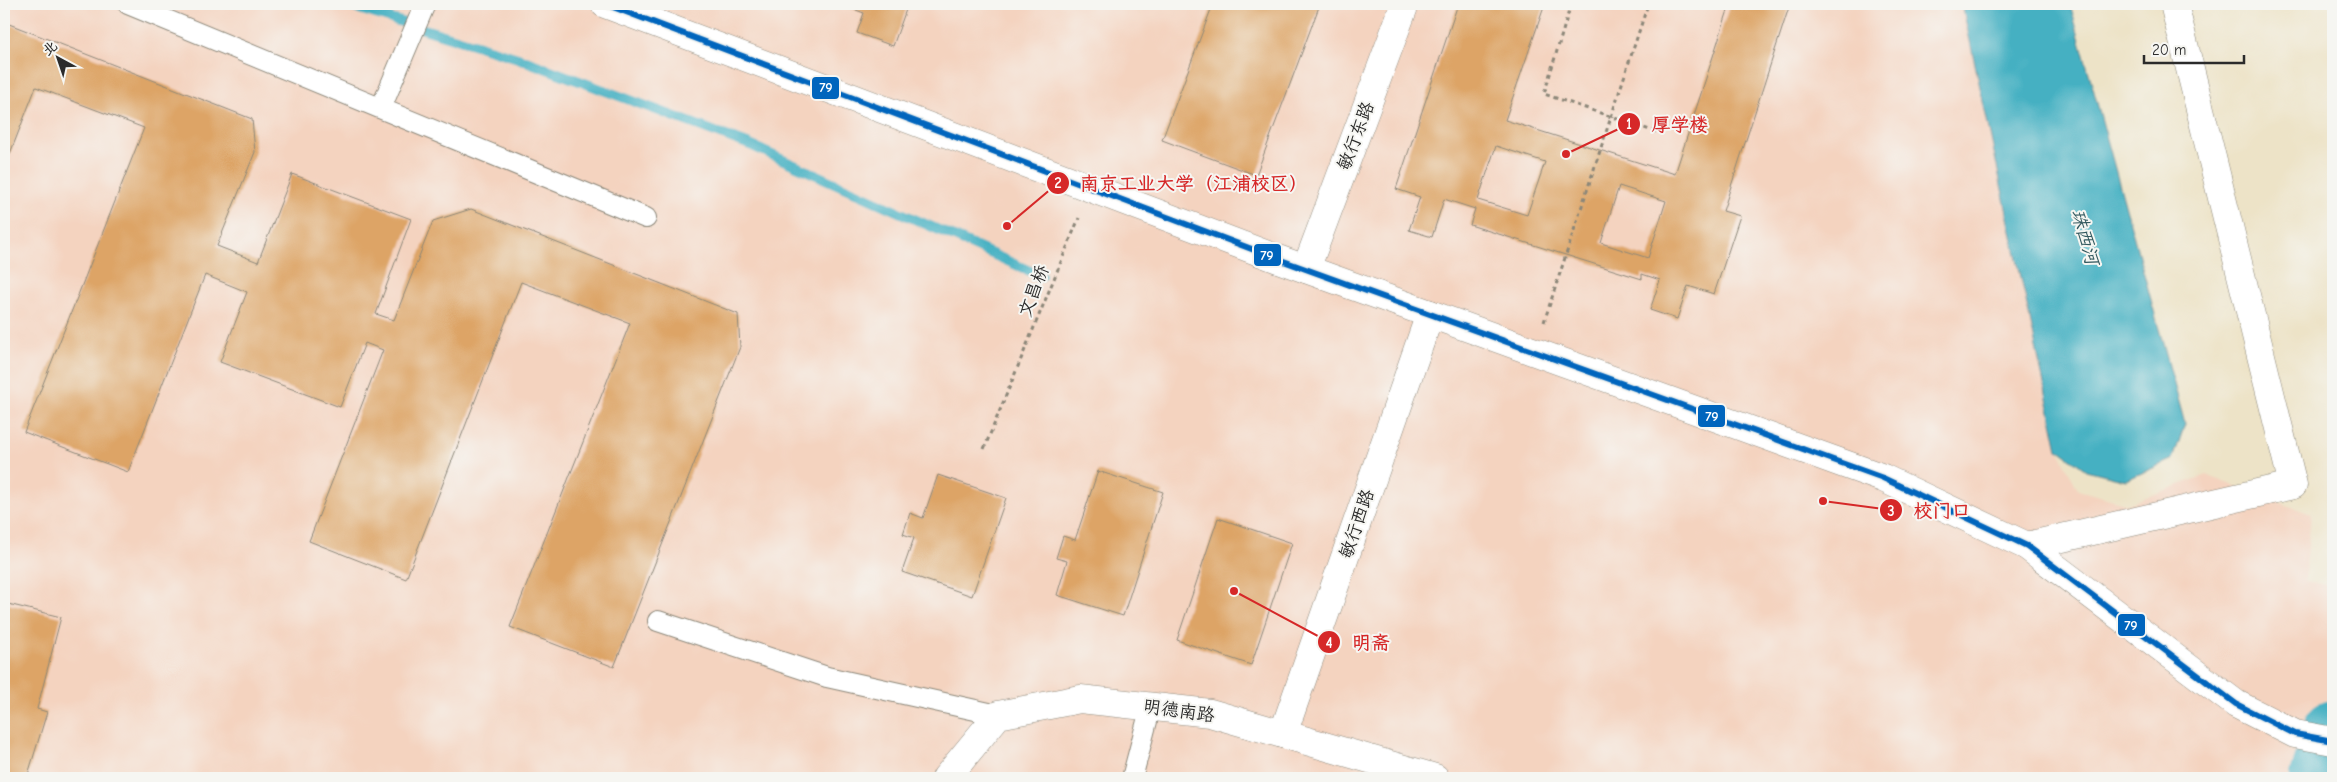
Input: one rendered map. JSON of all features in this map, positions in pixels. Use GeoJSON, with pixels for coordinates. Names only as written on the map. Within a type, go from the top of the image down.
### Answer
{"type":"FeatureCollection","features":[{"type":"Feature","properties":{"kind":"street"},"geometry":{"type":"LineString","coordinates":[[605,4],[1306,269],[1883,478],[2027,546],[2236,704],[2295,734],[2333,741]]}},
{"type":"Feature","properties":{"kind":"street","name":"敏行东路"},"geometry":{"type":"LineString","coordinates":[[1306,269],[1405,4]]}},
{"type":"Feature","properties":{"kind":"street"},"geometry":{"type":"LineString","coordinates":[[2027,546],[2293,485],[2174,4]]}},
{"type":"Feature","properties":{"kind":"street","name":"敏行西路"},"geometry":{"type":"LineString","coordinates":[[1283,734],[1430,314]]}},
{"type":"Feature","properties":{"kind":"street","name":"明德南路"},"geometry":{"type":"LineString","coordinates":[[998,715],[1080,699],[1210,713],[1283,734],[1382,771],[1435,778]]}},
{"type":"Feature","properties":{"kind":"street"},"geometry":{"type":"LineString","coordinates":[[946,778],[998,715]]}},
{"type":"Feature","properties":{"kind":"lane"},"geometry":{"type":"LineString","coordinates":[[128,4],[646,218]]}},
{"type":"Feature","properties":{"kind":"lane"},"geometry":{"type":"LineString","coordinates":[[381,108],[425,4]]}},
{"type":"Feature","properties":{"kind":"lane"},"geometry":{"type":"LineString","coordinates":[[658,621],[827,677],[998,715]]}},
{"type":"Feature","properties":{"kind":"lane"},"geometry":{"type":"LineString","coordinates":[[1132,778],[1151,706]]}},
{"type":"Feature","properties":{"kind":"path"},"geometry":{"type":"LineString","coordinates":[[1571,4],[1544,94],[1656,132]]}},
{"type":"Feature","properties":{"kind":"path"},"geometry":{"type":"LineString","coordinates":[[1534,351],[1648,4]]}},
{"type":"Feature","properties":{"kind":"path","name":"文昌桥"},"geometry":{"type":"LineString","coordinates":[[984,449],[1061,259],[1093,188]]}},
{"type":"Feature","properties":{"kind":"shaded area"},"geometry":{"type":"Polygon","coordinates":[[[4,4],[1962,4],[2058,449],[2078,490],[2128,504],[2206,475],[2311,514],[2305,581],[2333,586],[2333,778],[4,778],[4,4]]]}},
{"type":"Feature","properties":{"kind":"water","name":"珠西河"},"geometry":{"type":"Polygon","coordinates":[[[1962,4],[2070,4],[2185,424],[2173,459],[2126,480],[2086,470],[2058,449],[1962,4]]]}},
{"type":"Feature","properties":{"kind":"building"},"geometry":{"type":"Polygon","coordinates":[[[840,4],[908,4],[893,46],[857,33],[864,13],[840,4]]]}},
{"type":"Feature","properties":{"kind":"building"},"geometry":{"type":"Polygon","coordinates":[[[1213,4],[1320,4],[1256,175],[1162,140],[1213,4]]]}},
{"type":"Feature","properties":{"kind":"building"},"geometry":{"type":"Polygon","coordinates":[[[1458,4],[1545,4],[1505,120],[1675,174],[1730,4],[1790,4],[1723,211],[1740,216],[1714,294],[1688,286],[1677,319],[1650,310],[1660,280],[1642,274],[1642,279],[1470,225],[1475,209],[1444,199],[1432,237],[1409,230],[1420,197],[1396,189],[1458,4]],[[1496,146],[1478,200],[1527,215],[1545,162],[1496,146]],[[1619,186],[1601,243],[1648,258],[1666,201],[1619,186]]]}},
{"type":"Feature","properties":{"kind":"building"},"geometry":{"type":"Polygon","coordinates":[[[4,22],[252,119],[255,152],[217,246],[258,262],[292,174],[411,219],[376,314],[394,320],[433,221],[471,209],[738,314],[740,347],[614,667],[510,627],[630,323],[521,282],[406,579],[309,541],[383,350],[365,343],[340,407],[220,362],[247,292],[205,275],[128,472],[24,432],[144,128],[36,87],[4,169],[4,22]]]}},
{"type":"Feature","properties":{"kind":"building"},"geometry":{"type":"Polygon","coordinates":[[[1098,471],[1163,492],[1123,616],[1057,595],[1067,561],[1056,558],[1063,536],[1075,540],[1098,471]]]}},
{"type":"Feature","properties":{"kind":"building"},"geometry":{"type":"Polygon","coordinates":[[[938,475],[1006,498],[972,596],[902,572],[914,538],[903,534],[910,513],[923,518],[938,475]]]}},
{"type":"Feature","properties":{"kind":"building"},"geometry":{"type":"Polygon","coordinates":[[[1218,518],[1292,543],[1251,665],[1177,640],[1218,518]]]}},
{"type":"Feature","properties":{"kind":"building"},"geometry":{"type":"Polygon","coordinates":[[[4,603],[61,617],[37,709],[47,712],[27,778],[4,778],[4,603]]]}},
{"type":"Feature","properties":{"kind":"waterway"},"geometry":{"type":"LineString","coordinates":[[343,4],[518,58],[750,145],[1041,276]]}},
{"type":"Feature","properties":{"kind":"waterway"},"geometry":{"type":"LineString","coordinates":[[2320,778],[2333,730]]}},
{"type":"Feature","properties":{"kind":"transit line","name":"79"},"geometry":{"type":"LineString","coordinates":[[605,4],[1278,259],[1883,478],[2027,546],[2236,704],[2295,734],[2333,741]]}},
{"type":"Feature","properties":{"kind":"place","name":"厚学楼"},"geometry":{"type":"Point","coordinates":[1566,154]}},
{"type":"Feature","properties":{"kind":"place","name":"南京工业大学（江浦校区）"},"geometry":{"type":"Point","coordinates":[1007,226]}},
{"type":"Feature","properties":{"kind":"place","name":"校门口"},"geometry":{"type":"Point","coordinates":[1823,501]}},
{"type":"Feature","properties":{"kind":"place","name":"明斋"},"geometry":{"type":"Point","coordinates":[1234,591]}}]}
